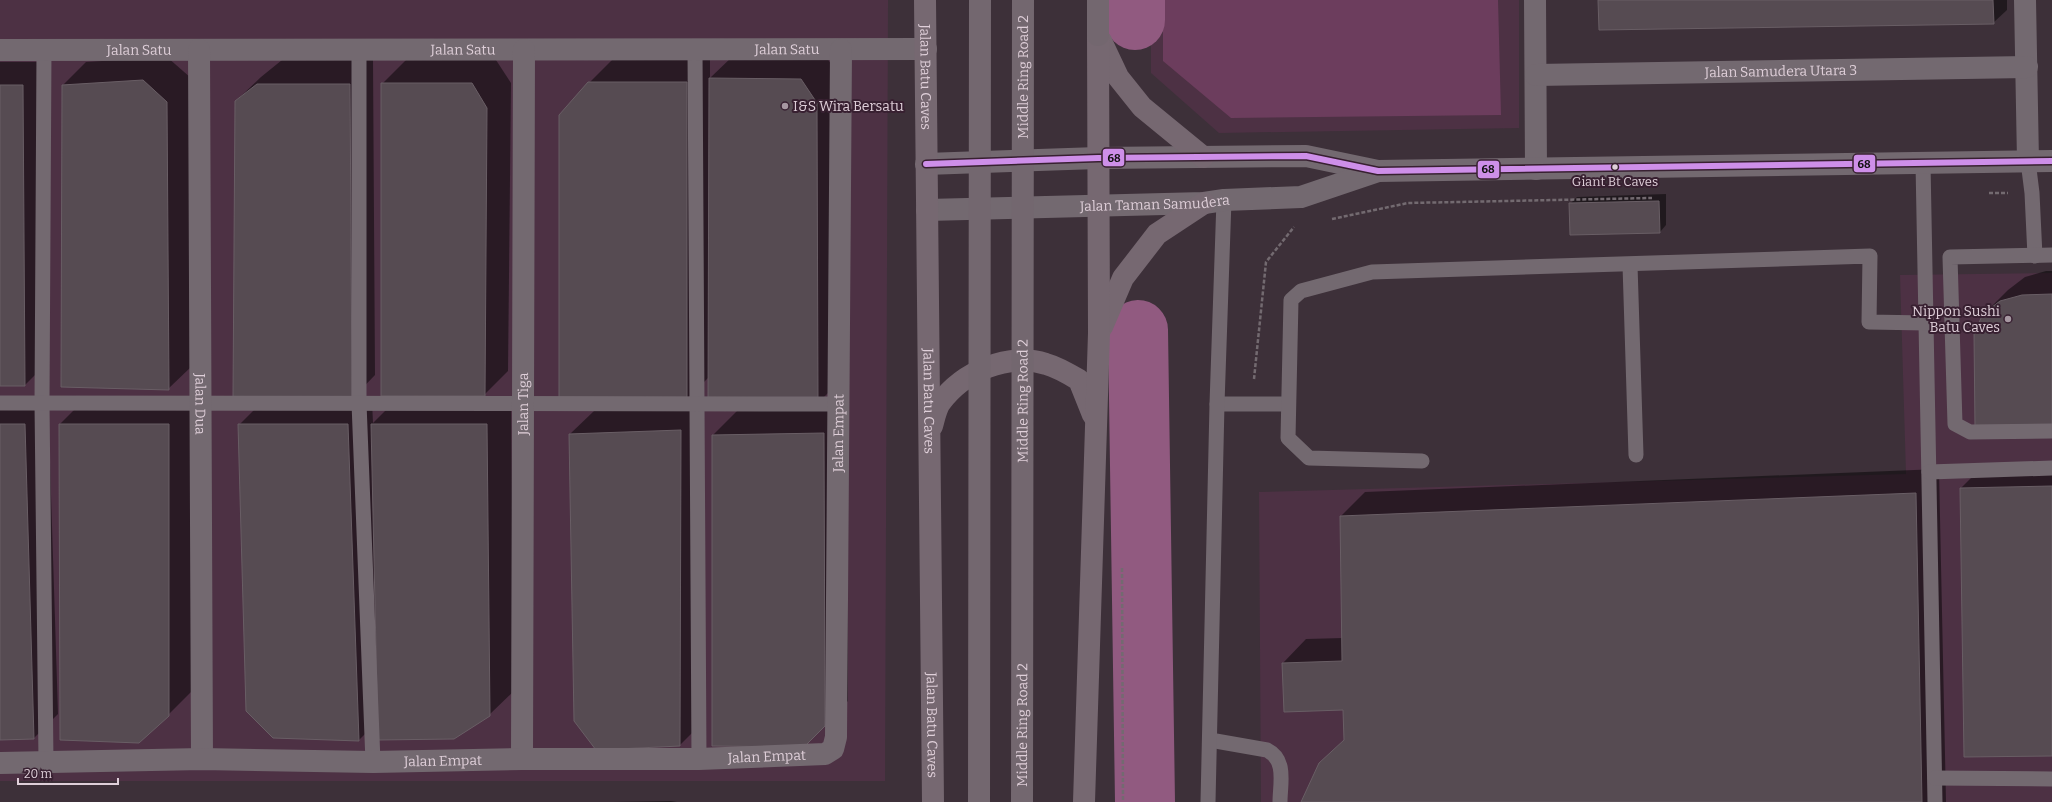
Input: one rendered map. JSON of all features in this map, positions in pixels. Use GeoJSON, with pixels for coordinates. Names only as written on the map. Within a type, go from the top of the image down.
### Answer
{"type":"FeatureCollection","features":[{"type":"Feature","properties":{"kind":"highway"},"geometry":{"type":"LineString","coordinates":[[979,802],[980,0]]}},
{"type":"Feature","properties":{"kind":"highway","name":"Middle Ring Road 2"},"geometry":{"type":"LineString","coordinates":[[1022,802],[1023,0]]}},
{"type":"Feature","properties":{"kind":"highway"},"geometry":{"type":"LineString","coordinates":[[1098,0],[1098,35]]}},
{"type":"Feature","properties":{"kind":"main road","name":"Jalan Batu Caves"},"geometry":{"type":"LineString","coordinates":[[925,0],[933,802]]}},
{"type":"Feature","properties":{"kind":"main road"},"geometry":{"type":"LineString","coordinates":[[1098,35],[1118,77],[1142,107],[1203,157]]}},
{"type":"Feature","properties":{"kind":"main road"},"geometry":{"type":"LineString","coordinates":[[1084,802],[1099,333],[1098,35]]}},
{"type":"Feature","properties":{"kind":"main road"},"geometry":{"type":"LineString","coordinates":[[1099,333],[1123,278],[1157,234],[1214,202]]}},
{"type":"Feature","properties":{"kind":"main road"},"geometry":{"type":"LineString","coordinates":[[929,435],[939,404],[956,386],[983,368],[1014,360],[1046,364],[1079,380],[1097,423]]}},
{"type":"Feature","properties":{"kind":"street"},"geometry":{"type":"LineString","coordinates":[[1535,0],[1536,169]]}},
{"type":"Feature","properties":{"kind":"street"},"geometry":{"type":"LineString","coordinates":[[2025,0],[2028,161]]}},
{"type":"Feature","properties":{"kind":"street","name":"Jalan Satu"},"geometry":{"type":"LineString","coordinates":[[0,50],[926,49]]}},
{"type":"Feature","properties":{"kind":"street","name":"Jalan Dua"},"geometry":{"type":"LineString","coordinates":[[199,50],[199,403],[202,759]]}},
{"type":"Feature","properties":{"kind":"street","name":"Jalan Tiga"},"geometry":{"type":"LineString","coordinates":[[522,759],[524,50]]}},
{"type":"Feature","properties":{"kind":"street","name":"Jalan Empat"},"geometry":{"type":"LineString","coordinates":[[0,763],[202,759],[373,762],[522,759],[699,759],[825,754],[833,749],[836,737],[841,50]]}},
{"type":"Feature","properties":{"kind":"street","name":"Jalan Samudera Utara 3"},"geometry":{"type":"LineString","coordinates":[[1536,75],[2026,67]]}},
{"type":"Feature","properties":{"kind":"street","name":"Jalan Taman Samudera"},"geometry":{"type":"LineString","coordinates":[[926,164],[1098,158],[1306,156],[1378,171],[2052,161]]}},
{"type":"Feature","properties":{"kind":"street","name":"Jalan Taman Samudera"},"geometry":{"type":"LineString","coordinates":[[927,210],[1214,202],[1301,197],[1378,171]]}},
{"type":"Feature","properties":{"kind":"lane"},"geometry":{"type":"LineString","coordinates":[[44,50],[42,403],[46,762]]}},
{"type":"Feature","properties":{"kind":"lane"},"geometry":{"type":"LineString","coordinates":[[359,50],[359,403],[373,762]]}},
{"type":"Feature","properties":{"kind":"lane"},"geometry":{"type":"LineString","coordinates":[[695,50],[699,759]]}},
{"type":"Feature","properties":{"kind":"lane"},"geometry":{"type":"LineString","coordinates":[[2028,161],[2032,193],[2035,256]]}},
{"type":"Feature","properties":{"kind":"lane"},"geometry":{"type":"LineString","coordinates":[[1923,163],[1936,802]]}},
{"type":"Feature","properties":{"kind":"lane"},"geometry":{"type":"LineString","coordinates":[[1208,802],[1217,404],[1214,202]]}},
{"type":"Feature","properties":{"kind":"lane"},"geometry":{"type":"LineString","coordinates":[[2052,255],[1950,257],[1955,424],[1970,432],[2052,431]]}},
{"type":"Feature","properties":{"kind":"lane"},"geometry":{"type":"LineString","coordinates":[[1422,461],[1309,458],[1288,438],[1287,404],[1291,300],[1300,291],[1372,272],[1630,265],[1870,256],[1869,322],[1926,323]]}},
{"type":"Feature","properties":{"kind":"lane"},"geometry":{"type":"LineString","coordinates":[[1630,265],[1636,455]]}},
{"type":"Feature","properties":{"kind":"lane"},"geometry":{"type":"LineString","coordinates":[[0,403],[838,404]]}},
{"type":"Feature","properties":{"kind":"lane"},"geometry":{"type":"LineString","coordinates":[[1217,404],[1287,404]]}},
{"type":"Feature","properties":{"kind":"lane"},"geometry":{"type":"LineString","coordinates":[[1929,472],[2052,468]]}},
{"type":"Feature","properties":{"kind":"lane"},"geometry":{"type":"LineString","coordinates":[[1210,740],[1273,753],[1281,764],[1280,802]]}},
{"type":"Feature","properties":{"kind":"lane"},"geometry":{"type":"LineString","coordinates":[[1935,778],[2052,779]]}},
{"type":"Feature","properties":{"kind":"path"},"geometry":{"type":"LineString","coordinates":[[1985,193],[2032,193]]}},
{"type":"Feature","properties":{"kind":"path"},"geometry":{"type":"LineString","coordinates":[[1324,221],[1408,203],[1654,198]]}},
{"type":"Feature","properties":{"kind":"path"},"geometry":{"type":"LineString","coordinates":[[1251,404],[1266,262],[1294,227],[1302,225]]}},
{"type":"Feature","properties":{"kind":"path"},"geometry":{"type":"LineString","coordinates":[[1122,564],[1122,802]]}},
{"type":"Feature","properties":{"kind":"shaded area"},"geometry":{"type":"Polygon","coordinates":[[[0,0],[888,0],[885,781],[0,781],[0,0]]]}},
{"type":"Feature","properties":{"kind":"shaded area"},"geometry":{"type":"Polygon","coordinates":[[[1151,0],[1519,0],[1519,128],[1219,133],[1151,73],[1151,0]]]}},
{"type":"Feature","properties":{"kind":"shaded area"},"geometry":{"type":"Polygon","coordinates":[[[1163,0],[1498,0],[1501,115],[1231,118],[1163,61],[1163,0]]]}},
{"type":"Feature","properties":{"kind":"shaded area"},"geometry":{"type":"Polygon","coordinates":[[[2052,273],[2052,802],[1261,802],[1259,492],[1906,474],[1900,275],[2052,273]]]}},
{"type":"Feature","properties":{"kind":"building"},"geometry":{"type":"Polygon","coordinates":[[[1598,0],[1993,0],[1994,24],[1599,30],[1598,0]]]}},
{"type":"Feature","properties":{"kind":"building"},"geometry":{"type":"Polygon","coordinates":[[[709,78],[801,79],[817,103],[818,404],[708,403],[709,78]]]}},
{"type":"Feature","properties":{"kind":"building"},"geometry":{"type":"Polygon","coordinates":[[[143,80],[167,102],[169,390],[61,387],[62,85],[143,80]]]}},
{"type":"Feature","properties":{"kind":"building"},"geometry":{"type":"Polygon","coordinates":[[[588,82],[687,82],[687,400],[559,400],[559,115],[588,82]]]}},
{"type":"Feature","properties":{"kind":"building"},"geometry":{"type":"Polygon","coordinates":[[[381,83],[472,83],[487,108],[485,396],[381,396],[381,83]]]}},
{"type":"Feature","properties":{"kind":"building"},"geometry":{"type":"Polygon","coordinates":[[[257,84],[350,84],[352,400],[233,397],[235,101],[257,84]]]}},
{"type":"Feature","properties":{"kind":"building"},"geometry":{"type":"Polygon","coordinates":[[[0,85],[23,85],[25,386],[0,386],[0,85]]]}},
{"type":"Feature","properties":{"kind":"building","name":"Giant Bt Caves"},"geometry":{"type":"Polygon","coordinates":[[[1659,201],[1660,233],[1570,235],[1569,203],[1659,201]]]}},
{"type":"Feature","properties":{"kind":"building"},"geometry":{"type":"Polygon","coordinates":[[[2052,294],[2052,427],[1975,428],[1974,333],[1983,314],[2000,301],[2022,295],[2052,294]]]}},
{"type":"Feature","properties":{"kind":"building"},"geometry":{"type":"Polygon","coordinates":[[[0,424],[25,424],[34,739],[0,740],[0,424]]]}},
{"type":"Feature","properties":{"kind":"building"},"geometry":{"type":"Polygon","coordinates":[[[59,424],[169,424],[169,716],[139,743],[60,740],[59,424]]]}},
{"type":"Feature","properties":{"kind":"building"},"geometry":{"type":"Polygon","coordinates":[[[238,424],[348,424],[359,741],[273,738],[246,711],[238,424]]]}},
{"type":"Feature","properties":{"kind":"building"},"geometry":{"type":"Polygon","coordinates":[[[371,424],[487,424],[490,716],[454,739],[378,740],[371,424]]]}},
{"type":"Feature","properties":{"kind":"building"},"geometry":{"type":"Polygon","coordinates":[[[681,430],[680,746],[596,750],[574,721],[569,434],[681,430]]]}},
{"type":"Feature","properties":{"kind":"building"},"geometry":{"type":"Polygon","coordinates":[[[824,433],[825,726],[804,747],[712,746],[712,435],[824,433]]]}},
{"type":"Feature","properties":{"kind":"building"},"geometry":{"type":"Polygon","coordinates":[[[2052,486],[2052,756],[1964,757],[1960,488],[2052,486]]]}},
{"type":"Feature","properties":{"kind":"building"},"geometry":{"type":"Polygon","coordinates":[[[1916,493],[1922,802],[1301,802],[1319,763],[1344,740],[1343,710],[1284,712],[1282,663],[1342,661],[1340,516],[1916,493]]]}},
{"type":"Feature","properties":{"kind":"waterway"},"geometry":{"type":"LineString","coordinates":[[1135,0],[1135,20]]}},
{"type":"Feature","properties":{"kind":"waterway"},"geometry":{"type":"LineString","coordinates":[[1138,330],[1145,802]]}},
{"type":"Feature","properties":{"kind":"transit line","name":"68"},"geometry":{"type":"LineString","coordinates":[[926,164],[1098,158],[1306,156],[1378,171],[2052,161]]}},
{"type":"Feature","properties":{"kind":"place","name":"I&S Wira Bersatu"},"geometry":{"type":"Point","coordinates":[785,106]}},
{"type":"Feature","properties":{"kind":"place","name":"Giant Bt Caves"},"geometry":{"type":"Point","coordinates":[1615,167]}},
{"type":"Feature","properties":{"kind":"place","name":"Nippon Sushi Batu Caves"},"geometry":{"type":"Point","coordinates":[2008,319]}}]}
